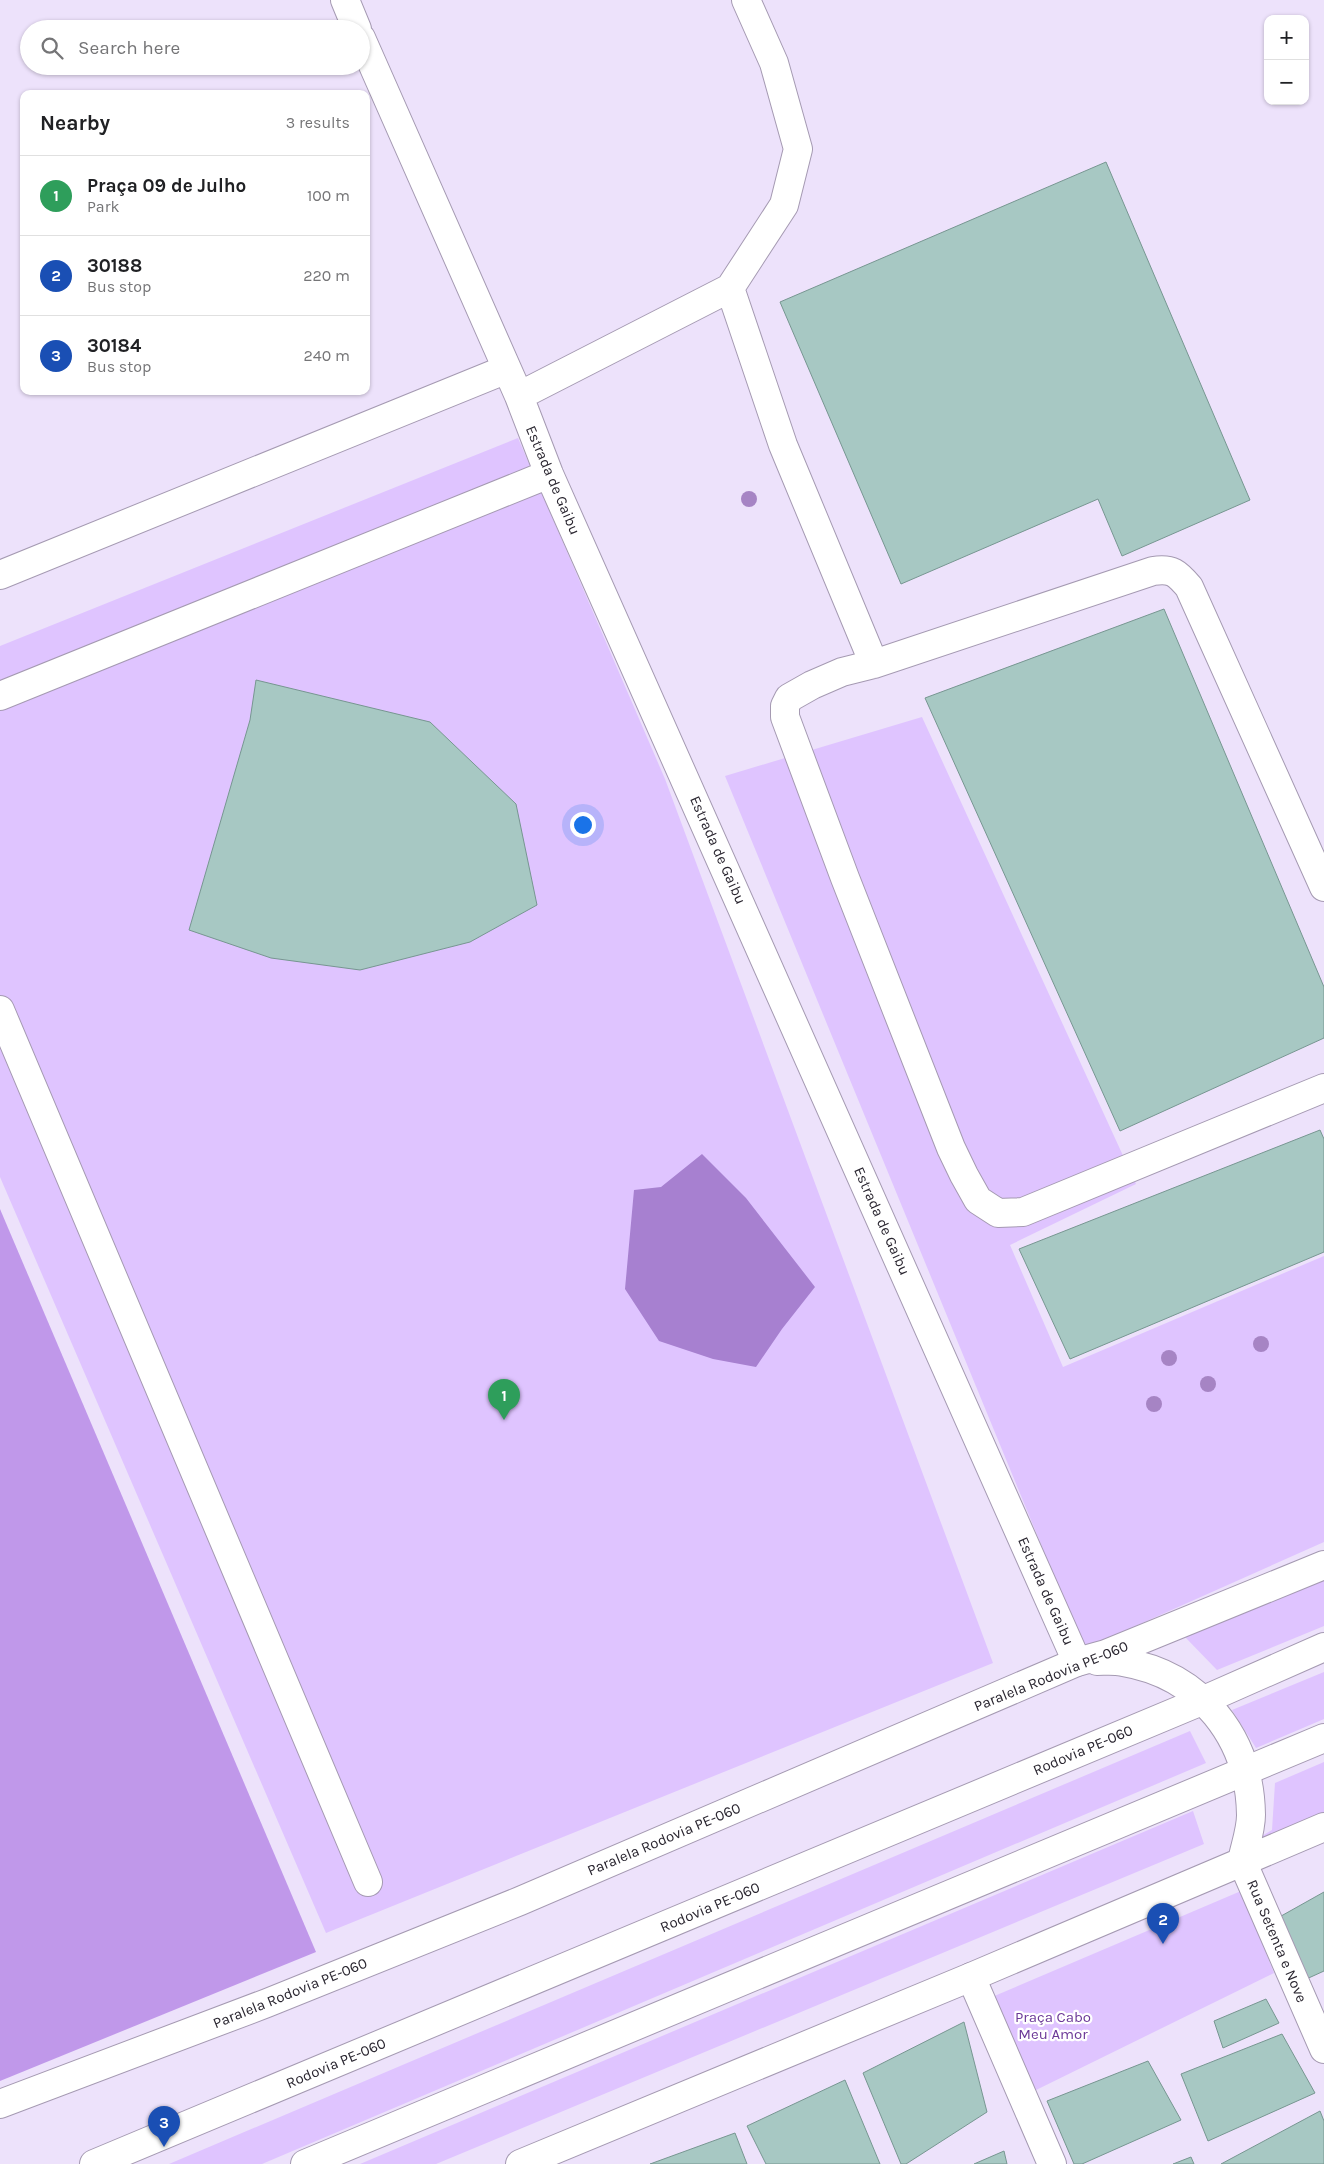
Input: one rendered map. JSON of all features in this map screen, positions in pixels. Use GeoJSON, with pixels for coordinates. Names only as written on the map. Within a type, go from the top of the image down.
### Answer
{"type":"FeatureCollection","features":[{"type":"Feature","properties":{"kind":"main road"},"geometry":{"type":"LineString","coordinates":[[345,0],[353,20]]}},
{"type":"Feature","properties":{"kind":"main road"},"geometry":{"type":"LineString","coordinates":[[518,396],[730,288],[784,205],[798,149],[774,64],[746,0]]}},
{"type":"Feature","properties":{"kind":"main road","name":"Estrada de Gaibu"},"geometry":{"type":"LineString","coordinates":[[370,58],[507,369],[549,474],[1078,1662]]}},
{"type":"Feature","properties":{"kind":"main road"},"geometry":{"type":"LineString","coordinates":[[730,288],[783,445],[874,664]]}},
{"type":"Feature","properties":{"kind":"main road"},"geometry":{"type":"LineString","coordinates":[[0,575],[507,369]]}},
{"type":"Feature","properties":{"kind":"main road"},"geometry":{"type":"LineString","coordinates":[[0,696],[549,474]]}},
{"type":"Feature","properties":{"kind":"main road"},"geometry":{"type":"LineString","coordinates":[[1324,887],[1189,587],[1178,575],[1165,569],[1153,571],[827,678],[789,698],[785,706],[785,717],[845,878],[951,1148],[978,1200],[998,1213],[1023,1212],[1324,1088]]}},
{"type":"Feature","properties":{"kind":"main road"},"geometry":{"type":"LineString","coordinates":[[0,1010],[368,1882]]}},
{"type":"Feature","properties":{"kind":"main road","name":"Paralela Rodovia PE-060"},"geometry":{"type":"LineString","coordinates":[[0,2104],[267,2003],[511,1904],[1078,1662],[1106,1654],[1324,1565]]}},
{"type":"Feature","properties":{"kind":"main road","name":"Rodovia PE-060"},"geometry":{"type":"LineString","coordinates":[[94,2164],[1204,1700],[1324,1647]]}},
{"type":"Feature","properties":{"kind":"main road"},"geometry":{"type":"LineString","coordinates":[[1078,1662],[1122,1661],[1166,1674],[1204,1700],[1222,1721],[1237,1746],[1246,1772],[1251,1817],[1242,1861]]}},
{"type":"Feature","properties":{"kind":"main road"},"geometry":{"type":"LineString","coordinates":[[305,2164],[1324,1738]]}},
{"type":"Feature","properties":{"kind":"main road"},"geometry":{"type":"LineString","coordinates":[[520,2164],[971,1977],[1324,1827]]}},
{"type":"Feature","properties":{"kind":"main road","name":"Rua Setenta e Nove"},"geometry":{"type":"LineString","coordinates":[[1242,1861],[1324,2049]]}},
{"type":"Feature","properties":{"kind":"main road"},"geometry":{"type":"LineString","coordinates":[[971,1977],[1052,2164]]}},
{"type":"Feature","properties":{"kind":"green space"},"geometry":{"type":"Polygon","coordinates":[[[518,438],[665,779],[993,1663],[326,1933],[0,1177],[0,646],[518,438]]]}},
{"type":"Feature","properties":{"kind":"green space"},"geometry":{"type":"Polygon","coordinates":[[[922,717],[1136,1184],[1010,1245],[1063,1367],[1324,1256],[1324,1542],[1084,1649],[725,776],[922,717]]]}},
{"type":"Feature","properties":{"kind":"green space"},"geometry":{"type":"Polygon","coordinates":[[[1324,1579],[1324,1626],[1217,1670],[1185,1637],[1324,1579]]]}},
{"type":"Feature","properties":{"kind":"green space"},"geometry":{"type":"Polygon","coordinates":[[[1324,1672],[1324,1719],[1256,1748],[1232,1710],[1324,1672]]]}},
{"type":"Feature","properties":{"kind":"green space"},"geometry":{"type":"Polygon","coordinates":[[[1190,1731],[1206,1763],[262,2164],[169,2164],[1190,1731]]]}},
{"type":"Feature","properties":{"kind":"green space"},"geometry":{"type":"Polygon","coordinates":[[[1324,1762],[1324,1813],[1245,1846],[1272,1830],[1275,1783],[1324,1762]]]}},
{"type":"Feature","properties":{"kind":"green space"},"geometry":{"type":"Polygon","coordinates":[[[1193,1811],[1204,1844],[436,2164],[360,2164],[1193,1811]]]}},
{"type":"Feature","properties":{"kind":"green space","name":"Praça Cabo Meu Amor"},"geometry":{"type":"Polygon","coordinates":[[[1241,1891],[1274,1973],[1030,2093],[985,2000],[1241,1891]]]}},
{"type":"Feature","properties":{"kind":"shaded area"},"geometry":{"type":"Polygon","coordinates":[[[702,1154],[746,1198],[815,1287],[782,1329],[756,1367],[713,1359],[659,1341],[625,1289],[634,1190],[661,1187],[702,1154]]]}},
{"type":"Feature","properties":{"kind":"shaded area"},"geometry":{"type":"Polygon","coordinates":[[[0,1209],[316,1952],[0,2081],[0,1209]]]}},
{"type":"Feature","properties":{"kind":"building"},"geometry":{"type":"Polygon","coordinates":[[[1106,162],[1250,500],[1122,556],[1098,499],[901,584],[780,302],[1106,162]]]}},
{"type":"Feature","properties":{"kind":"building"},"geometry":{"type":"Polygon","coordinates":[[[1164,609],[1324,987],[1324,1038],[1120,1131],[925,698],[1164,609]]]}},
{"type":"Feature","properties":{"kind":"building"},"geometry":{"type":"Polygon","coordinates":[[[256,680],[430,722],[516,804],[537,905],[470,942],[360,970],[271,958],[189,930],[250,720],[256,680]]]}},
{"type":"Feature","properties":{"kind":"building"},"geometry":{"type":"Polygon","coordinates":[[[1320,1130],[1324,1139],[1324,1252],[1070,1359],[1019,1249],[1320,1130]]]}},
{"type":"Feature","properties":{"kind":"building"},"geometry":{"type":"Polygon","coordinates":[[[1324,1892],[1324,1971],[1302,1981],[1274,1920],[1324,1892]]]}},
{"type":"Feature","properties":{"kind":"building"},"geometry":{"type":"Polygon","coordinates":[[[1266,1999],[1279,2023],[1223,2048],[1214,2021],[1266,1999]]]}},
{"type":"Feature","properties":{"kind":"building"},"geometry":{"type":"Polygon","coordinates":[[[964,2022],[987,2112],[906,2164],[901,2164],[863,2073],[964,2022]]]}},
{"type":"Feature","properties":{"kind":"building"},"geometry":{"type":"Polygon","coordinates":[[[1282,2034],[1315,2093],[1208,2141],[1181,2074],[1282,2034]]]}},
{"type":"Feature","properties":{"kind":"building"},"geometry":{"type":"Polygon","coordinates":[[[1148,2061],[1181,2120],[1082,2164],[1074,2164],[1047,2101],[1148,2061]]]}},
{"type":"Feature","properties":{"kind":"building"},"geometry":{"type":"Polygon","coordinates":[[[845,2080],[880,2164],[766,2164],[747,2126],[845,2080]]]}},
{"type":"Feature","properties":{"kind":"building"},"geometry":{"type":"Polygon","coordinates":[[[1320,2111],[1324,2121],[1324,2164],[1221,2164],[1320,2111]]]}},
{"type":"Feature","properties":{"kind":"building"},"geometry":{"type":"Polygon","coordinates":[[[735,2133],[747,2164],[650,2164],[735,2133]]]}},
{"type":"Feature","properties":{"kind":"building"},"geometry":{"type":"Polygon","coordinates":[[[1004,2151],[1007,2164],[974,2164],[1004,2151]]]}},
{"type":"Feature","properties":{"kind":"building"},"geometry":{"type":"Polygon","coordinates":[[[1191,2157],[1194,2164],[1173,2164],[1191,2157]]]}},
{"type":"Feature","properties":{"kind":"place","name":"Praça 09 de Julho"},"geometry":{"type":"Point","coordinates":[504,1420]}},
{"type":"Feature","properties":{"kind":"place","name":"30188"},"geometry":{"type":"Point","coordinates":[1163,1944]}},
{"type":"Feature","properties":{"kind":"place","name":"30184"},"geometry":{"type":"Point","coordinates":[164,2147]}}]}
